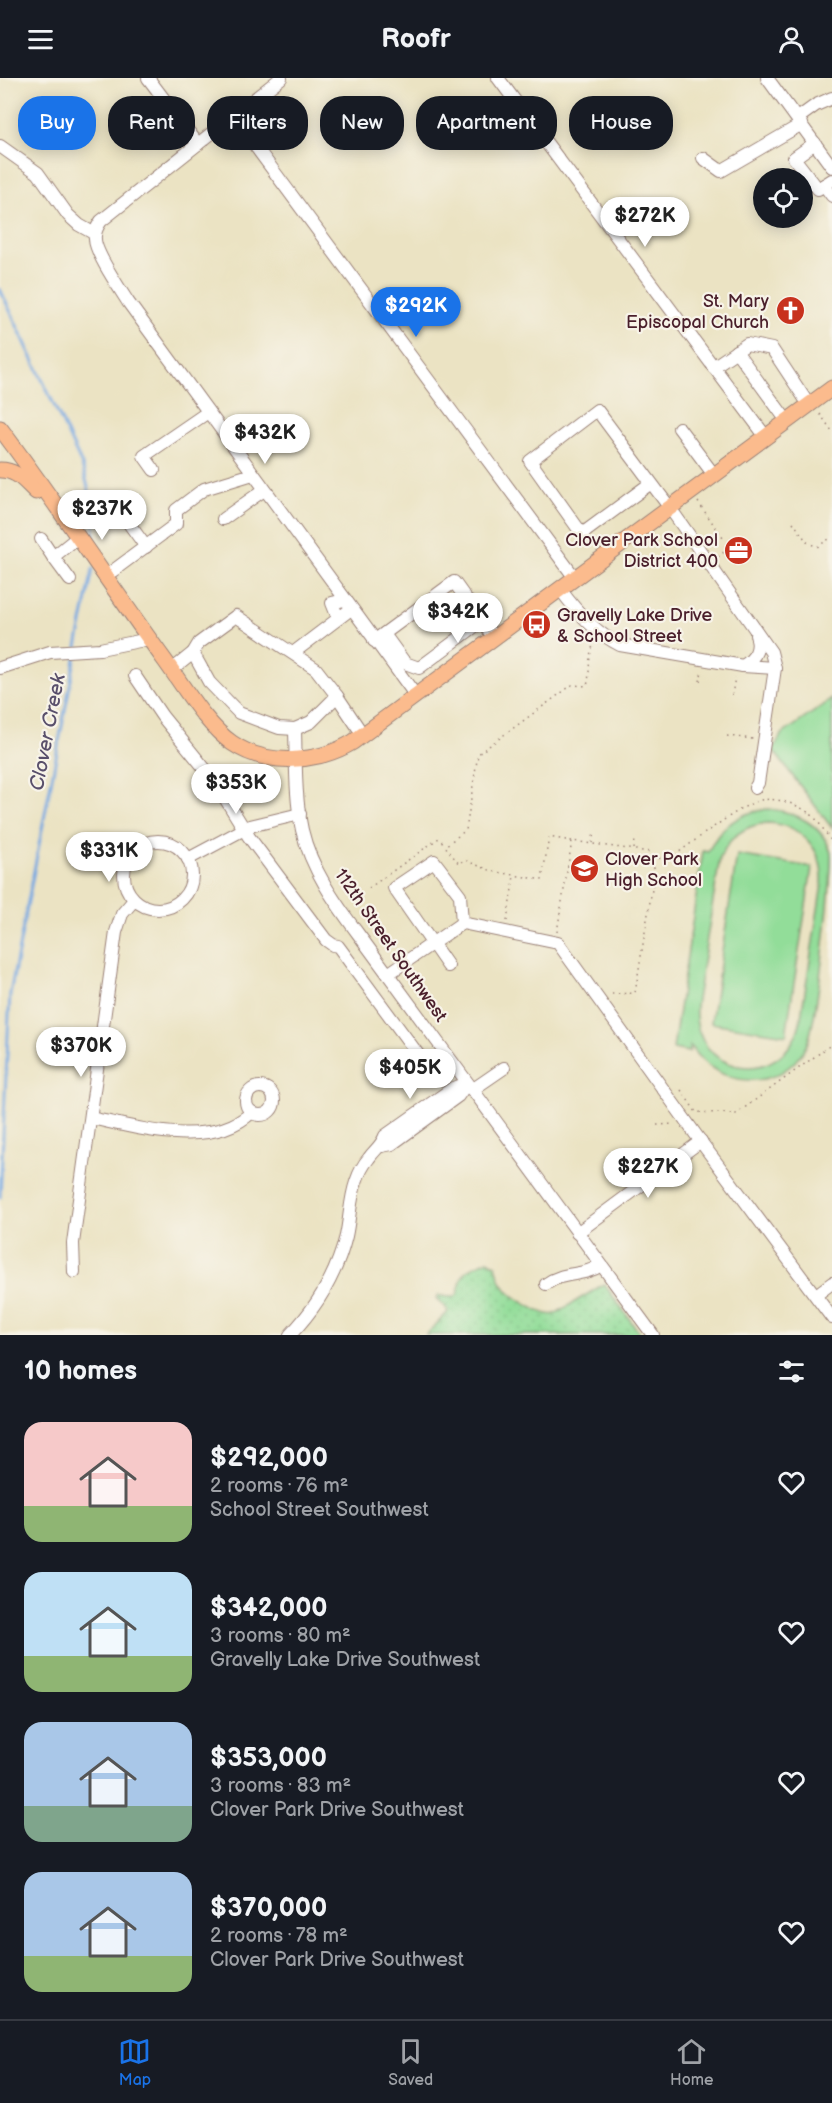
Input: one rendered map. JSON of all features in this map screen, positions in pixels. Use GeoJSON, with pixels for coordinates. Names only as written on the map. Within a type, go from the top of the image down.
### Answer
{"type":"FeatureCollection","features":[{"type":"Feature","properties":{"kind":"main road"},"geometry":{"type":"LineString","coordinates":[[1,433],[74,531],[171,670],[222,735],[233,744],[259,756],[296,759],[329,754],[363,735],[787,421],[814,409],[832,388]]}},
{"type":"Feature","properties":{"kind":"main road"},"geometry":{"type":"LineString","coordinates":[[0,470],[8,470],[23,478],[74,531]]}},
{"type":"Feature","properties":{"kind":"street"},"geometry":{"type":"LineString","coordinates":[[148,78],[198,144]]}},
{"type":"Feature","properties":{"kind":"street"},"geometry":{"type":"LineString","coordinates":[[253,96],[267,82],[281,78]]}},
{"type":"Feature","properties":{"kind":"street"},"geometry":{"type":"LineString","coordinates":[[498,78],[766,437]]}},
{"type":"Feature","properties":{"kind":"street"},"geometry":{"type":"LineString","coordinates":[[767,78],[815,143],[830,159]]}},
{"type":"Feature","properties":{"kind":"street"},"geometry":{"type":"LineString","coordinates":[[704,158],[721,171],[800,121],[816,105],[832,98]]}},
{"type":"Feature","properties":{"kind":"street"},"geometry":{"type":"LineString","coordinates":[[207,137],[101,222],[96,228],[94,240],[100,255],[128,302],[347,604],[379,638],[398,664],[416,696]]}},
{"type":"Feature","properties":{"kind":"street"},"geometry":{"type":"LineString","coordinates":[[815,143],[794,158],[825,185],[832,196]]}},
{"type":"Feature","properties":{"kind":"street"},"geometry":{"type":"LineString","coordinates":[[0,146],[38,173],[68,214],[79,225],[95,234]]}},
{"type":"Feature","properties":{"kind":"street"},"geometry":{"type":"LineString","coordinates":[[258,150],[575,578]]}},
{"type":"Feature","properties":{"kind":"street"},"geometry":{"type":"LineString","coordinates":[[713,367],[747,344],[772,349],[814,409]]}},
{"type":"Feature","properties":{"kind":"street"},"geometry":{"type":"LineString","coordinates":[[736,351],[787,421]]}},
{"type":"Feature","properties":{"kind":"street"},"geometry":{"type":"LineString","coordinates":[[651,483],[582,534],[530,461],[597,410],[670,508],[771,652],[775,668],[758,783],[755,788]]}},
{"type":"Feature","properties":{"kind":"street"},"geometry":{"type":"LineString","coordinates":[[154,470],[144,456],[208,411]]}},
{"type":"Feature","properties":{"kind":"street"},"geometry":{"type":"LineString","coordinates":[[679,428],[714,475]]}},
{"type":"Feature","properties":{"kind":"street"},"geometry":{"type":"LineString","coordinates":[[106,576],[176,524],[176,510],[204,489],[253,474]]}},
{"type":"Feature","properties":{"kind":"street"},"geometry":{"type":"LineString","coordinates":[[223,519],[264,490]]}},
{"type":"Feature","properties":{"kind":"street"},"geometry":{"type":"LineString","coordinates":[[130,525],[146,546]]}},
{"type":"Feature","properties":{"kind":"street"},"geometry":{"type":"LineString","coordinates":[[53,557],[74,531]]}},
{"type":"Feature","properties":{"kind":"street"},"geometry":{"type":"LineString","coordinates":[[41,539],[70,580]]}},
{"type":"Feature","properties":{"kind":"street"},"geometry":{"type":"LineString","coordinates":[[379,638],[454,582],[494,638]]}},
{"type":"Feature","properties":{"kind":"street"},"geometry":{"type":"LineString","coordinates":[[560,589],[597,631],[620,645],[740,669],[775,668]]}},
{"type":"Feature","properties":{"kind":"street"},"geometry":{"type":"LineString","coordinates":[[292,653],[338,618],[347,604]]}},
{"type":"Feature","properties":{"kind":"street"},"geometry":{"type":"LineString","coordinates":[[171,670],[193,653],[199,643],[236,616],[316,669],[363,735]]}},
{"type":"Feature","properties":{"kind":"street"},"geometry":{"type":"LineString","coordinates":[[398,664],[419,668],[482,621]]}},
{"type":"Feature","properties":{"kind":"street"},"geometry":{"type":"LineString","coordinates":[[740,669],[755,655],[759,644],[755,632]]}},
{"type":"Feature","properties":{"kind":"street"},"geometry":{"type":"LineString","coordinates":[[0,668],[33,656],[60,650],[100,649],[149,639]]}},
{"type":"Feature","properties":{"kind":"street"},"geometry":{"type":"LineString","coordinates":[[193,653],[208,682],[239,713],[279,728],[296,729],[311,722],[337,696]]}},
{"type":"Feature","properties":{"kind":"street"},"geometry":{"type":"LineString","coordinates":[[135,676],[162,716],[214,780],[244,828],[326,940],[338,946],[347,944],[359,935]]}},
{"type":"Feature","properties":{"kind":"street","name":"112th Street Southwest"},"geometry":{"type":"LineString","coordinates":[[296,729],[300,814],[306,844],[323,881],[388,975],[653,1335]]}},
{"type":"Feature","properties":{"kind":"street"},"geometry":{"type":"LineString","coordinates":[[188,859],[244,828],[260,822],[300,814]]}},
{"type":"Feature","properties":{"kind":"street"},"geometry":{"type":"LineString","coordinates":[[149,841],[172,843],[181,850],[192,870],[192,881],[181,901],[160,910],[149,909],[134,900],[125,886],[123,875],[130,854],[149,841]]}},
{"type":"Feature","properties":{"kind":"street"},"geometry":{"type":"LineString","coordinates":[[448,966],[394,888],[434,861],[460,895],[462,923]]}},
{"type":"Feature","properties":{"kind":"street"},"geometry":{"type":"LineString","coordinates":[[74,1272],[74,1243],[116,932],[122,914],[134,900]]}},
{"type":"Feature","properties":{"kind":"street"},"geometry":{"type":"LineString","coordinates":[[388,975],[462,923],[558,943],[832,1318]]}},
{"type":"Feature","properties":{"kind":"street"},"geometry":{"type":"LineString","coordinates":[[338,946],[428,1068],[433,1072],[452,1062]]}},
{"type":"Feature","properties":{"kind":"street"},"geometry":{"type":"LineString","coordinates":[[290,1335],[314,1306],[331,1277],[346,1236],[356,1180],[369,1157],[382,1146],[392,1144],[470,1087],[504,1068]]}},
{"type":"Feature","properties":{"kind":"street"},"geometry":{"type":"LineString","coordinates":[[90,1118],[134,1127],[207,1134],[231,1127],[252,1112]]}},
{"type":"Feature","properties":{"kind":"street"},"geometry":{"type":"LineString","coordinates":[[576,1233],[701,1141]]}},
{"type":"Feature","properties":{"kind":"street"},"geometry":{"type":"LineString","coordinates":[[546,1284],[554,1278],[592,1271],[601,1265]]}},
{"type":"Feature","properties":{"kind":"street"},"geometry":{"type":"LineString","coordinates":[[816,1295],[832,1283]]}},
{"type":"Feature","properties":{"kind":"path"},"geometry":{"type":"LineString","coordinates":[[814,409],[832,431]]}},
{"type":"Feature","properties":{"kind":"path"},"geometry":{"type":"LineString","coordinates":[[698,502],[723,538]]}},
{"type":"Feature","properties":{"kind":"path"},"geometry":{"type":"LineString","coordinates":[[793,522],[807,542],[817,548],[832,537]]}},
{"type":"Feature","properties":{"kind":"path"},"geometry":{"type":"LineString","coordinates":[[717,558],[724,552]]}},
{"type":"Feature","properties":{"kind":"path"},"geometry":{"type":"LineString","coordinates":[[445,846],[466,830],[478,754],[572,685],[586,686],[591,672],[590,653],[596,642]]}},
{"type":"Feature","properties":{"kind":"path"},"geometry":{"type":"LineString","coordinates":[[732,695],[740,669]]}},
{"type":"Feature","properties":{"kind":"path"},"geometry":{"type":"LineString","coordinates":[[700,681],[702,670]]}},
{"type":"Feature","properties":{"kind":"path"},"geometry":{"type":"LineString","coordinates":[[727,736],[758,740]]}},
{"type":"Feature","properties":{"kind":"path"},"geometry":{"type":"LineString","coordinates":[[653,858],[668,860],[727,819],[761,800],[778,801],[797,806],[814,817],[832,842]]}},
{"type":"Feature","properties":{"kind":"path"},"geometry":{"type":"LineString","coordinates":[[724,815],[727,819]]}},
{"type":"Feature","properties":{"kind":"path"},"geometry":{"type":"LineString","coordinates":[[592,844],[594,833]]}},
{"type":"Feature","properties":{"kind":"path"},"geometry":{"type":"LineString","coordinates":[[369,888],[439,838],[459,864],[464,860],[492,871],[542,880],[549,837],[650,852],[655,871],[635,993],[612,994]]}},
{"type":"Feature","properties":{"kind":"path"},"geometry":{"type":"LineString","coordinates":[[633,850],[635,840]]}},
{"type":"Feature","properties":{"kind":"path"},"geometry":{"type":"LineString","coordinates":[[557,933],[572,841]]}},
{"type":"Feature","properties":{"kind":"path"},"geometry":{"type":"LineString","coordinates":[[507,925],[515,875]]}},
{"type":"Feature","properties":{"kind":"path"},"geometry":{"type":"LineString","coordinates":[[681,1090],[696,1112],[736,1114],[832,1044]]}},
{"type":"Feature","properties":{"kind":"path"},"geometry":{"type":"LineString","coordinates":[[657,1125],[681,1124]]}},
{"type":"Feature","properties":{"kind":"green space"},"geometry":{"type":"Polygon","coordinates":[[[832,699],[832,828],[773,750],[781,735],[832,699]]]}},
{"type":"Feature","properties":{"kind":"green space"},"geometry":{"type":"Polygon","coordinates":[[[778,810],[798,816],[815,827],[827,843],[831,853],[831,867],[827,919],[815,1010],[806,1046],[795,1062],[781,1072],[766,1078],[749,1080],[732,1078],[716,1071],[690,1046],[689,1052],[673,1049],[703,851],[708,852],[718,835],[732,822],[748,813],[778,810]],[[768,823],[745,829],[733,838],[720,858],[696,1006],[698,1030],[708,1048],[722,1060],[740,1066],[758,1066],[776,1059],[790,1045],[800,1023],[822,872],[815,850],[801,834],[780,825],[768,823]]]}},
{"type":"Feature","properties":{"kind":"green space"},"geometry":{"type":"Polygon","coordinates":[[[737,855],[812,867],[786,1035],[711,1023],[737,855]]]}},
{"type":"Feature","properties":{"kind":"green space"},"geometry":{"type":"Polygon","coordinates":[[[488,1260],[496,1265],[501,1283],[509,1292],[544,1313],[555,1314],[604,1284],[641,1335],[426,1335],[448,1312],[446,1307],[437,1300],[438,1295],[453,1297],[457,1295],[466,1272],[488,1260]]]}},
{"type":"Feature","properties":{"kind":"waterway","name":"Clover Creek"},"geometry":{"type":"LineString","coordinates":[[0,289],[82,465],[95,513],[93,550]]}},
{"type":"Feature","properties":{"kind":"waterway","name":"Clover Creek"},"geometry":{"type":"LineString","coordinates":[[77,647],[93,569]]}},
{"type":"Feature","properties":{"kind":"waterway","name":"Clover Creek"},"geometry":{"type":"LineString","coordinates":[[0,1198],[10,994],[76,654]]}},
{"type":"Feature","properties":{"kind":"place","name":"St. Mary Episcopal Church"},"geometry":{"type":"Point","coordinates":[790,311]}},
{"type":"Feature","properties":{"kind":"place","name":"Clover Park School District 400"},"geometry":{"type":"Point","coordinates":[739,550]}},
{"type":"Feature","properties":{"kind":"place","name":"Gravelly Lake Drive & School Street"},"geometry":{"type":"Point","coordinates":[536,625]}},
{"type":"Feature","properties":{"kind":"place","name":"Clover Park High School"},"geometry":{"type":"Point","coordinates":[584,869]}}]}
